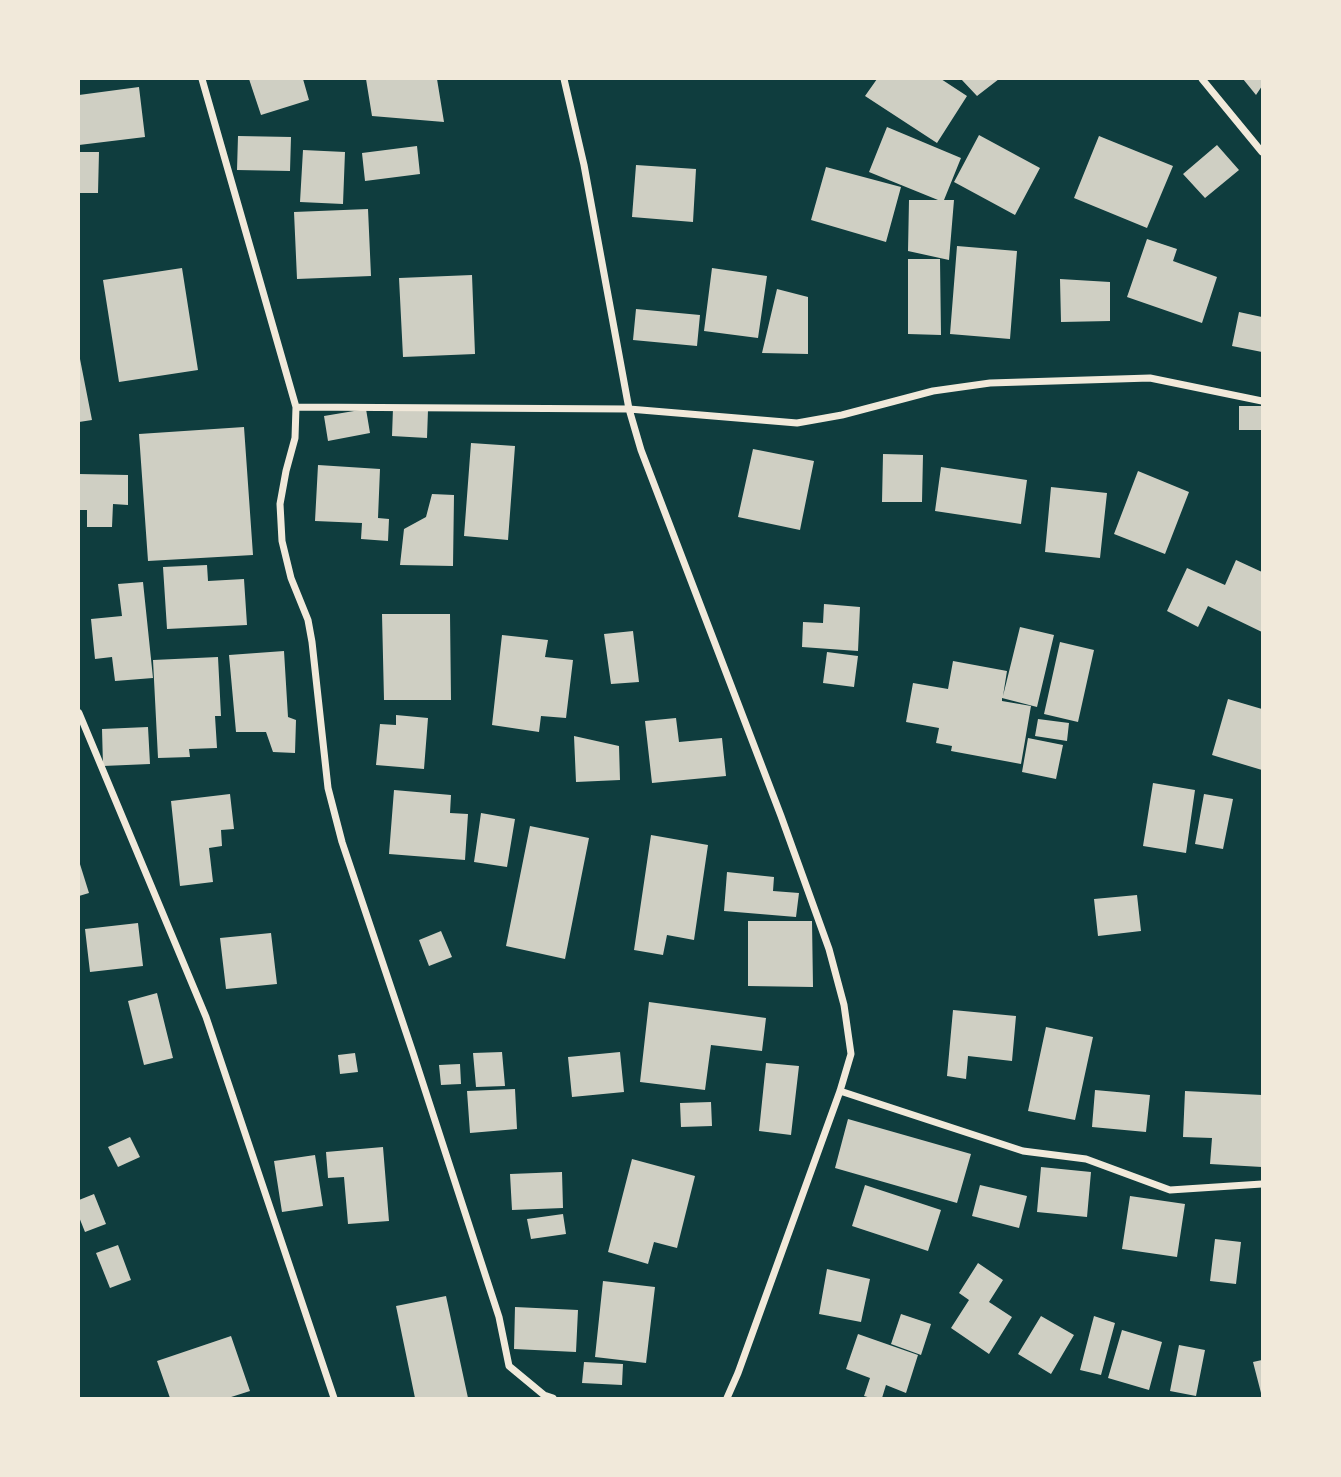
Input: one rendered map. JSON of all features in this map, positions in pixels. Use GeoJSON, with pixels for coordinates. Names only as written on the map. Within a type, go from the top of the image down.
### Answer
{"type":"FeatureCollection","features":[{"type":"Feature","properties":{"kind":"street"},"geometry":{"type":"LineString","coordinates":[[202,79],[296,407],[295,438],[280,504],[282,541],[291,578],[308,620],[328,788],[342,842],[495,1306],[509,1366],[544,1395],[553,1398]]}},
{"type":"Feature","properties":{"kind":"street"},"geometry":{"type":"LineString","coordinates":[[564,79],[584,165],[629,409],[645,463],[829,949],[844,1005],[851,1054],[840,1091],[727,1398]]}},
{"type":"Feature","properties":{"kind":"street"},"geometry":{"type":"LineString","coordinates":[[1202,79],[1262,152]]}},
{"type":"Feature","properties":{"kind":"street"},"geometry":{"type":"LineString","coordinates":[[296,407],[629,409],[797,423],[842,415],[933,391],[990,383],[1150,378],[1262,401]]}},
{"type":"Feature","properties":{"kind":"street"},"geometry":{"type":"LineString","coordinates":[[79,713],[206,1017],[334,1398]]}},
{"type":"Feature","properties":{"kind":"street"},"geometry":{"type":"LineString","coordinates":[[840,1091],[1023,1151],[1086,1159],[1170,1190],[1262,1184]]}},
{"type":"Feature","properties":{"kind":"building"},"geometry":{"type":"Polygon","coordinates":[[[249,79],[303,79],[309,100],[261,115],[249,79]]]}},
{"type":"Feature","properties":{"kind":"building"},"geometry":{"type":"Polygon","coordinates":[[[366,79],[437,79],[444,122],[372,116],[366,79]]]}},
{"type":"Feature","properties":{"kind":"building"},"geometry":{"type":"Polygon","coordinates":[[[877,79],[941,79],[967,96],[937,143],[865,96],[877,79]]]}},
{"type":"Feature","properties":{"kind":"building"},"geometry":{"type":"Polygon","coordinates":[[[961,79],[999,79],[977,96],[961,79]]]}},
{"type":"Feature","properties":{"kind":"building"},"geometry":{"type":"Polygon","coordinates":[[[1243,79],[1262,79],[1262,86],[1256,95],[1243,79]]]}},
{"type":"Feature","properties":{"kind":"building"},"geometry":{"type":"Polygon","coordinates":[[[139,87],[145,137],[79,145],[79,95],[139,87]]]}},
{"type":"Feature","properties":{"kind":"building"},"geometry":{"type":"Polygon","coordinates":[[[887,127],[961,158],[944,200],[954,200],[949,260],[908,251],[909,200],[938,200],[869,172],[887,127]]]}},
{"type":"Feature","properties":{"kind":"building"},"geometry":{"type":"Polygon","coordinates":[[[979,135],[1040,168],[1015,215],[954,182],[979,135]]]}},
{"type":"Feature","properties":{"kind":"building"},"geometry":{"type":"Polygon","coordinates":[[[238,136],[291,137],[290,171],[237,170],[238,136]]]}},
{"type":"Feature","properties":{"kind":"building"},"geometry":{"type":"Polygon","coordinates":[[[1099,136],[1173,166],[1147,228],[1074,198],[1099,136]]]}},
{"type":"Feature","properties":{"kind":"building"},"geometry":{"type":"Polygon","coordinates":[[[1217,145],[1239,170],[1205,198],[1183,174],[1217,145]]]}},
{"type":"Feature","properties":{"kind":"building"},"geometry":{"type":"Polygon","coordinates":[[[417,146],[420,174],[365,181],[362,153],[417,146]]]}},
{"type":"Feature","properties":{"kind":"building"},"geometry":{"type":"Polygon","coordinates":[[[303,150],[345,152],[343,204],[300,202],[303,150]]]}},
{"type":"Feature","properties":{"kind":"building"},"geometry":{"type":"Polygon","coordinates":[[[79,152],[99,152],[98,193],[79,193],[79,152]]]}},
{"type":"Feature","properties":{"kind":"building"},"geometry":{"type":"Polygon","coordinates":[[[636,165],[696,169],[693,222],[632,217],[636,165]]]}},
{"type":"Feature","properties":{"kind":"building"},"geometry":{"type":"Polygon","coordinates":[[[826,167],[901,187],[886,242],[811,220],[826,167]]]}},
{"type":"Feature","properties":{"kind":"building"},"geometry":{"type":"Polygon","coordinates":[[[368,209],[371,276],[297,279],[294,212],[368,209]]]}},
{"type":"Feature","properties":{"kind":"building"},"geometry":{"type":"Polygon","coordinates":[[[1147,239],[1177,249],[1173,261],[1217,277],[1202,323],[1127,297],[1147,239]]]}},
{"type":"Feature","properties":{"kind":"building"},"geometry":{"type":"Polygon","coordinates":[[[957,246],[1017,251],[1010,339],[950,334],[957,246]]]}},
{"type":"Feature","properties":{"kind":"building"},"geometry":{"type":"Polygon","coordinates":[[[908,259],[940,259],[941,335],[908,334],[908,259]]]}},
{"type":"Feature","properties":{"kind":"building"},"geometry":{"type":"Polygon","coordinates":[[[182,268],[198,370],[119,382],[103,280],[182,268]]]}},
{"type":"Feature","properties":{"kind":"building"},"geometry":{"type":"Polygon","coordinates":[[[712,268],[767,276],[758,338],[704,331],[712,268]]]}},
{"type":"Feature","properties":{"kind":"building"},"geometry":{"type":"Polygon","coordinates":[[[472,275],[475,354],[403,357],[399,278],[472,275]]]}},
{"type":"Feature","properties":{"kind":"building"},"geometry":{"type":"Polygon","coordinates":[[[1060,279],[1110,282],[1110,321],[1061,322],[1060,279]]]}},
{"type":"Feature","properties":{"kind":"building"},"geometry":{"type":"Polygon","coordinates":[[[777,289],[808,297],[808,354],[762,353],[777,289]]]}},
{"type":"Feature","properties":{"kind":"building"},"geometry":{"type":"Polygon","coordinates":[[[636,309],[700,315],[697,346],[633,340],[636,309]]]}},
{"type":"Feature","properties":{"kind":"building"},"geometry":{"type":"Polygon","coordinates":[[[1239,312],[1262,317],[1262,352],[1232,346],[1239,312]]]}},
{"type":"Feature","properties":{"kind":"building"},"geometry":{"type":"Polygon","coordinates":[[[79,359],[92,420],[79,422],[79,359]]]}},
{"type":"Feature","properties":{"kind":"building"},"geometry":{"type":"Polygon","coordinates":[[[1239,406],[1262,406],[1262,430],[1239,430],[1239,406]]]}},
{"type":"Feature","properties":{"kind":"building"},"geometry":{"type":"Polygon","coordinates":[[[393,408],[428,410],[427,438],[392,436],[393,408]]]}},
{"type":"Feature","properties":{"kind":"building"},"geometry":{"type":"Polygon","coordinates":[[[366,409],[370,433],[328,441],[324,416],[366,409]]]}},
{"type":"Feature","properties":{"kind":"building"},"geometry":{"type":"Polygon","coordinates":[[[244,427],[253,555],[148,561],[139,434],[244,427]]]}},
{"type":"Feature","properties":{"kind":"building"},"geometry":{"type":"Polygon","coordinates":[[[471,443],[515,446],[508,540],[464,536],[471,443]]]}},
{"type":"Feature","properties":{"kind":"building"},"geometry":{"type":"Polygon","coordinates":[[[753,449],[814,461],[800,530],[738,517],[753,449]]]}},
{"type":"Feature","properties":{"kind":"building"},"geometry":{"type":"Polygon","coordinates":[[[883,454],[923,455],[922,502],[882,502],[883,454]]]}},
{"type":"Feature","properties":{"kind":"building"},"geometry":{"type":"Polygon","coordinates":[[[318,465],[380,469],[378,518],[389,519],[388,541],[361,539],[362,523],[315,521],[318,465]]]}},
{"type":"Feature","properties":{"kind":"building"},"geometry":{"type":"Polygon","coordinates":[[[941,467],[1027,480],[1021,524],[935,511],[941,467]]]}},
{"type":"Feature","properties":{"kind":"building"},"geometry":{"type":"Polygon","coordinates":[[[1138,471],[1189,492],[1165,554],[1114,534],[1138,471]]]}},
{"type":"Feature","properties":{"kind":"building"},"geometry":{"type":"Polygon","coordinates":[[[79,474],[128,475],[128,505],[113,504],[112,527],[87,527],[87,510],[79,510],[79,474]]]}},
{"type":"Feature","properties":{"kind":"building"},"geometry":{"type":"Polygon","coordinates":[[[1051,487],[1107,493],[1100,558],[1045,552],[1051,487]]]}},
{"type":"Feature","properties":{"kind":"building"},"geometry":{"type":"Polygon","coordinates":[[[432,494],[454,495],[453,566],[400,565],[404,529],[426,517],[432,494]]]}},
{"type":"Feature","properties":{"kind":"building"},"geometry":{"type":"Polygon","coordinates":[[[1236,560],[1262,572],[1262,632],[1208,606],[1198,627],[1167,611],[1187,568],[1225,585],[1236,560]]]}},
{"type":"Feature","properties":{"kind":"building"},"geometry":{"type":"Polygon","coordinates":[[[207,565],[208,581],[244,579],[247,625],[167,629],[163,567],[207,565]]]}},
{"type":"Feature","properties":{"kind":"building"},"geometry":{"type":"Polygon","coordinates":[[[143,582],[153,678],[115,681],[112,657],[95,659],[91,619],[122,616],[118,584],[143,582]]]}},
{"type":"Feature","properties":{"kind":"building"},"geometry":{"type":"Polygon","coordinates":[[[824,604],[860,607],[858,651],[802,647],[803,622],[823,623],[824,604]]]}},
{"type":"Feature","properties":{"kind":"building"},"geometry":{"type":"Polygon","coordinates":[[[382,614],[450,614],[451,700],[384,700],[382,614]]]}},
{"type":"Feature","properties":{"kind":"building"},"geometry":{"type":"Polygon","coordinates":[[[1020,627],[1054,635],[1037,707],[1002,698],[1002,701],[1031,706],[1021,764],[951,751],[952,746],[936,743],[939,728],[906,722],[913,683],[948,689],[953,661],[1007,671],[1003,696],[1020,627]]]}},
{"type":"Feature","properties":{"kind":"building"},"geometry":{"type":"Polygon","coordinates":[[[633,631],[639,682],[611,684],[604,634],[633,631]]]}},
{"type":"Feature","properties":{"kind":"building"},"geometry":{"type":"Polygon","coordinates":[[[502,635],[548,640],[545,657],[573,660],[566,718],[541,716],[539,732],[492,725],[502,635]]]}},
{"type":"Feature","properties":{"kind":"building"},"geometry":{"type":"Polygon","coordinates":[[[1060,642],[1094,650],[1078,722],[1044,714],[1060,642]]]}},
{"type":"Feature","properties":{"kind":"building"},"geometry":{"type":"Polygon","coordinates":[[[284,651],[288,717],[296,720],[295,753],[273,752],[266,732],[236,732],[229,655],[284,651]]]}},
{"type":"Feature","properties":{"kind":"building"},"geometry":{"type":"Polygon","coordinates":[[[827,652],[858,656],[854,687],[823,683],[827,652]]]}},
{"type":"Feature","properties":{"kind":"building"},"geometry":{"type":"Polygon","coordinates":[[[218,657],[221,716],[215,716],[217,748],[189,749],[190,757],[158,758],[153,660],[218,657]]]}},
{"type":"Feature","properties":{"kind":"building"},"geometry":{"type":"Polygon","coordinates":[[[1228,699],[1262,709],[1262,770],[1212,755],[1228,699]]]}},
{"type":"Feature","properties":{"kind":"building"},"geometry":{"type":"Polygon","coordinates":[[[396,715],[428,718],[424,769],[376,765],[380,724],[396,725],[396,715]]]}},
{"type":"Feature","properties":{"kind":"building"},"geometry":{"type":"Polygon","coordinates":[[[676,718],[679,742],[722,738],[726,776],[652,783],[645,721],[676,718]]]}},
{"type":"Feature","properties":{"kind":"building"},"geometry":{"type":"Polygon","coordinates":[[[1038,719],[1069,723],[1067,741],[1035,736],[1038,719]]]}},
{"type":"Feature","properties":{"kind":"building"},"geometry":{"type":"Polygon","coordinates":[[[148,727],[150,764],[103,766],[102,729],[148,727]]]}},
{"type":"Feature","properties":{"kind":"building"},"geometry":{"type":"Polygon","coordinates":[[[574,736],[619,746],[620,780],[576,782],[574,736]]]}},
{"type":"Feature","properties":{"kind":"building"},"geometry":{"type":"Polygon","coordinates":[[[1028,738],[1063,745],[1056,779],[1022,772],[1028,738]]]}},
{"type":"Feature","properties":{"kind":"building"},"geometry":{"type":"Polygon","coordinates":[[[1153,783],[1195,790],[1186,853],[1143,846],[1153,783]]]}},
{"type":"Feature","properties":{"kind":"building"},"geometry":{"type":"Polygon","coordinates":[[[394,790],[451,795],[450,813],[468,814],[465,860],[389,854],[394,790]]]}},
{"type":"Feature","properties":{"kind":"building"},"geometry":{"type":"Polygon","coordinates":[[[230,794],[234,829],[221,830],[222,846],[209,848],[213,882],[180,886],[171,801],[230,794]]]}},
{"type":"Feature","properties":{"kind":"building"},"geometry":{"type":"Polygon","coordinates":[[[1204,794],[1233,799],[1223,849],[1195,844],[1204,794]]]}},
{"type":"Feature","properties":{"kind":"building"},"geometry":{"type":"Polygon","coordinates":[[[481,813],[515,819],[507,867],[474,862],[481,813]]]}},
{"type":"Feature","properties":{"kind":"building"},"geometry":{"type":"Polygon","coordinates":[[[530,826],[589,838],[565,959],[506,946],[530,826]]]}},
{"type":"Feature","properties":{"kind":"building"},"geometry":{"type":"Polygon","coordinates":[[[651,835],[708,845],[694,940],[667,935],[663,955],[634,950],[651,835]]]}},
{"type":"Feature","properties":{"kind":"building"},"geometry":{"type":"Polygon","coordinates":[[[79,861],[89,893],[79,896],[79,861]]]}},
{"type":"Feature","properties":{"kind":"building"},"geometry":{"type":"Polygon","coordinates":[[[727,872],[774,877],[773,891],[799,893],[796,917],[724,911],[727,872]]]}},
{"type":"Feature","properties":{"kind":"building"},"geometry":{"type":"Polygon","coordinates":[[[1137,895],[1141,931],[1098,936],[1094,899],[1137,895]]]}},
{"type":"Feature","properties":{"kind":"building"},"geometry":{"type":"Polygon","coordinates":[[[748,921],[812,921],[813,987],[748,986],[748,921]]]}},
{"type":"Feature","properties":{"kind":"building"},"geometry":{"type":"Polygon","coordinates":[[[138,923],[143,966],[90,972],[85,929],[138,923]]]}},
{"type":"Feature","properties":{"kind":"building"},"geometry":{"type":"Polygon","coordinates":[[[441,931],[452,957],[429,966],[419,940],[441,931]]]}},
{"type":"Feature","properties":{"kind":"building"},"geometry":{"type":"Polygon","coordinates":[[[271,933],[277,984],[226,989],[220,938],[271,933]]]}},
{"type":"Feature","properties":{"kind":"building"},"geometry":{"type":"Polygon","coordinates":[[[157,993],[173,1058],[144,1065],[128,1001],[157,993]]]}},
{"type":"Feature","properties":{"kind":"building"},"geometry":{"type":"Polygon","coordinates":[[[649,1002],[766,1018],[762,1051],[711,1045],[705,1090],[640,1082],[649,1002]]]}},
{"type":"Feature","properties":{"kind":"building"},"geometry":{"type":"Polygon","coordinates":[[[953,1010],[1016,1016],[1012,1061],[968,1056],[966,1079],[947,1076],[953,1010]]]}},
{"type":"Feature","properties":{"kind":"building"},"geometry":{"type":"Polygon","coordinates":[[[1046,1027],[1093,1037],[1075,1120],[1028,1111],[1046,1027]]]}},
{"type":"Feature","properties":{"kind":"building"},"geometry":{"type":"Polygon","coordinates":[[[502,1052],[505,1086],[476,1087],[473,1053],[502,1052]]]}},
{"type":"Feature","properties":{"kind":"building"},"geometry":{"type":"Polygon","coordinates":[[[620,1052],[624,1092],[572,1097],[568,1057],[620,1052]]]}},
{"type":"Feature","properties":{"kind":"building"},"geometry":{"type":"Polygon","coordinates":[[[355,1053],[358,1072],[340,1074],[338,1055],[355,1053]]]}},
{"type":"Feature","properties":{"kind":"building"},"geometry":{"type":"Polygon","coordinates":[[[766,1063],[799,1066],[791,1135],[759,1131],[766,1063]]]}},
{"type":"Feature","properties":{"kind":"building"},"geometry":{"type":"Polygon","coordinates":[[[460,1064],[461,1084],[441,1085],[439,1065],[460,1064]]]}},
{"type":"Feature","properties":{"kind":"building"},"geometry":{"type":"Polygon","coordinates":[[[515,1089],[517,1129],[470,1133],[467,1091],[515,1089]]]}},
{"type":"Feature","properties":{"kind":"building"},"geometry":{"type":"Polygon","coordinates":[[[1095,1090],[1150,1095],[1146,1132],[1092,1127],[1095,1090]]]}},
{"type":"Feature","properties":{"kind":"building"},"geometry":{"type":"Polygon","coordinates":[[[1185,1091],[1262,1095],[1262,1167],[1210,1164],[1212,1138],[1183,1137],[1185,1091]]]}},
{"type":"Feature","properties":{"kind":"building"},"geometry":{"type":"Polygon","coordinates":[[[711,1102],[712,1126],[681,1127],[680,1103],[711,1102]]]}},
{"type":"Feature","properties":{"kind":"building"},"geometry":{"type":"Polygon","coordinates":[[[848,1119],[971,1154],[957,1203],[835,1168],[848,1119]]]}},
{"type":"Feature","properties":{"kind":"building"},"geometry":{"type":"Polygon","coordinates":[[[130,1137],[140,1157],[118,1167],[108,1147],[130,1137]]]}},
{"type":"Feature","properties":{"kind":"building"},"geometry":{"type":"Polygon","coordinates":[[[383,1147],[389,1221],[348,1224],[344,1177],[328,1178],[326,1152],[383,1147]]]}},
{"type":"Feature","properties":{"kind":"building"},"geometry":{"type":"Polygon","coordinates":[[[315,1155],[323,1206],[282,1212],[274,1161],[315,1155]]]}},
{"type":"Feature","properties":{"kind":"building"},"geometry":{"type":"Polygon","coordinates":[[[632,1159],[695,1176],[677,1248],[654,1242],[648,1264],[608,1252],[632,1159]]]}},
{"type":"Feature","properties":{"kind":"building"},"geometry":{"type":"Polygon","coordinates":[[[1041,1167],[1091,1172],[1087,1217],[1037,1212],[1041,1167]]]}},
{"type":"Feature","properties":{"kind":"building"},"geometry":{"type":"Polygon","coordinates":[[[562,1172],[563,1208],[512,1210],[510,1174],[562,1172]]]}},
{"type":"Feature","properties":{"kind":"building"},"geometry":{"type":"Polygon","coordinates":[[[865,1185],[941,1210],[928,1251],[852,1226],[865,1185]]]}},
{"type":"Feature","properties":{"kind":"building"},"geometry":{"type":"Polygon","coordinates":[[[980,1185],[1027,1196],[1019,1228],[972,1216],[980,1185]]]}},
{"type":"Feature","properties":{"kind":"building"},"geometry":{"type":"Polygon","coordinates":[[[94,1194],[106,1224],[85,1232],[79,1217],[79,1200],[94,1194]]]}},
{"type":"Feature","properties":{"kind":"building"},"geometry":{"type":"Polygon","coordinates":[[[1130,1196],[1185,1204],[1177,1257],[1122,1249],[1130,1196]]]}},
{"type":"Feature","properties":{"kind":"building"},"geometry":{"type":"Polygon","coordinates":[[[563,1214],[566,1234],[531,1239],[527,1219],[563,1214]]]}},
{"type":"Feature","properties":{"kind":"building"},"geometry":{"type":"Polygon","coordinates":[[[1215,1239],[1241,1242],[1236,1284],[1210,1281],[1215,1239]]]}},
{"type":"Feature","properties":{"kind":"building"},"geometry":{"type":"Polygon","coordinates":[[[118,1245],[131,1280],[110,1288],[96,1253],[118,1245]]]}},
{"type":"Feature","properties":{"kind":"building"},"geometry":{"type":"Polygon","coordinates":[[[978,1263],[1003,1280],[989,1302],[1012,1317],[989,1354],[951,1328],[969,1300],[959,1293],[978,1263]]]}},
{"type":"Feature","properties":{"kind":"building"},"geometry":{"type":"Polygon","coordinates":[[[827,1269],[870,1279],[861,1322],[819,1314],[827,1269]]]}},
{"type":"Feature","properties":{"kind":"building"},"geometry":{"type":"Polygon","coordinates":[[[603,1281],[655,1287],[646,1363],[595,1357],[603,1281]]]}},
{"type":"Feature","properties":{"kind":"building"},"geometry":{"type":"Polygon","coordinates":[[[446,1296],[468,1398],[415,1398],[396,1306],[446,1296]]]}},
{"type":"Feature","properties":{"kind":"building"},"geometry":{"type":"Polygon","coordinates":[[[515,1307],[578,1310],[576,1352],[514,1349],[515,1307]]]}},
{"type":"Feature","properties":{"kind":"building"},"geometry":{"type":"Polygon","coordinates":[[[901,1314],[931,1324],[921,1355],[891,1344],[901,1314]]]}},
{"type":"Feature","properties":{"kind":"building"},"geometry":{"type":"Polygon","coordinates":[[[1041,1316],[1074,1335],[1051,1374],[1018,1354],[1041,1316]]]}},
{"type":"Feature","properties":{"kind":"building"},"geometry":{"type":"Polygon","coordinates":[[[1094,1316],[1115,1323],[1101,1375],[1080,1370],[1094,1316]]]}},
{"type":"Feature","properties":{"kind":"building"},"geometry":{"type":"Polygon","coordinates":[[[1122,1330],[1162,1342],[1149,1390],[1108,1378],[1122,1330]]]}},
{"type":"Feature","properties":{"kind":"building"},"geometry":{"type":"Polygon","coordinates":[[[858,1334],[918,1355],[906,1393],[886,1385],[882,1398],[864,1396],[870,1378],[846,1369],[858,1334]]]}},
{"type":"Feature","properties":{"kind":"building"},"geometry":{"type":"Polygon","coordinates":[[[231,1336],[250,1391],[228,1398],[170,1398],[157,1361],[231,1336]]]}},
{"type":"Feature","properties":{"kind":"building"},"geometry":{"type":"Polygon","coordinates":[[[1179,1345],[1205,1350],[1196,1396],[1170,1391],[1179,1345]]]}},
{"type":"Feature","properties":{"kind":"building"},"geometry":{"type":"Polygon","coordinates":[[[1262,1360],[1262,1393],[1261,1393],[1253,1362],[1262,1360]]]}},
{"type":"Feature","properties":{"kind":"building"},"geometry":{"type":"Polygon","coordinates":[[[584,1362],[623,1364],[622,1385],[582,1383],[584,1362]]]}}]}
